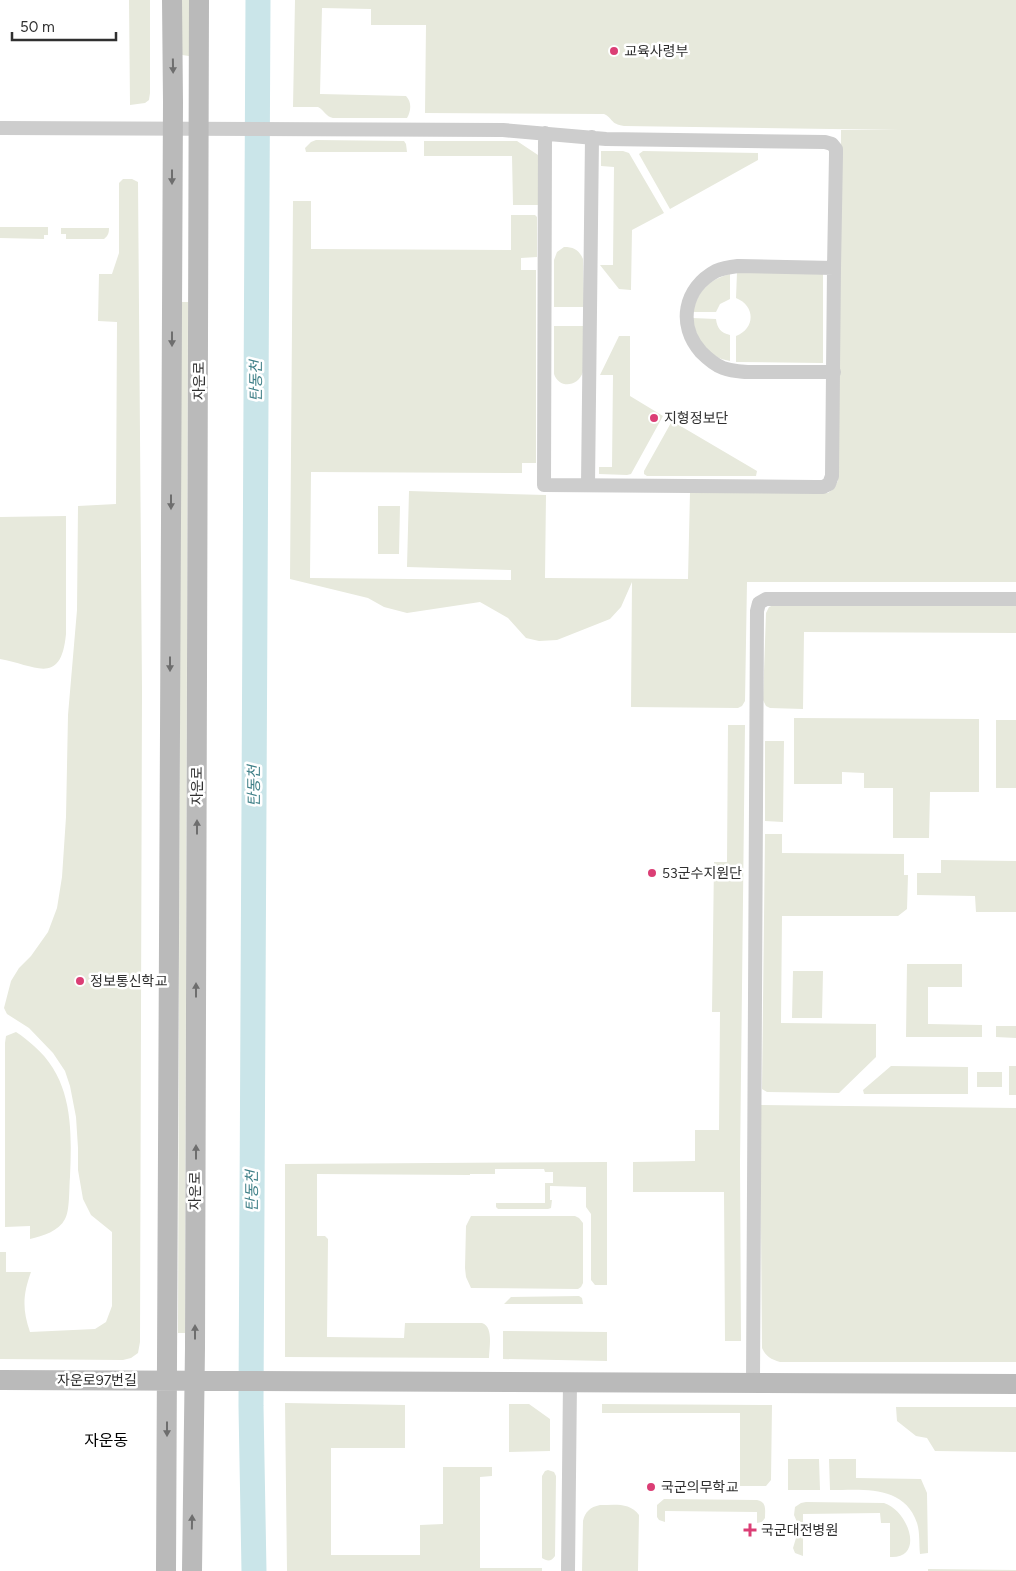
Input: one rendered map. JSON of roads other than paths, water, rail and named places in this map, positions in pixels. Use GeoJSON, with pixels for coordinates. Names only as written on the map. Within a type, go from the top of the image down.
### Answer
{"type":"FeatureCollection","features":[{"type":"Feature","properties":{"kind":"street","name":"자운로"},"geometry":{"type":"LineString","coordinates":[[166,1571],[172,0]]}},
{"type":"Feature","properties":{"kind":"street","name":"자운로"},"geometry":{"type":"LineString","coordinates":[[192,1571],[199,0]]}},
{"type":"Feature","properties":{"kind":"street"},"geometry":{"type":"LineString","coordinates":[[0,128],[503,130],[546,133],[616,139],[825,142],[832,144],[836,149],[836,154],[832,476],[829,484],[823,487],[544,485],[546,133]]}},
{"type":"Feature","properties":{"kind":"street"},"geometry":{"type":"LineString","coordinates":[[588,485],[592,137]]}},
{"type":"Feature","properties":{"kind":"street"},"geometry":{"type":"LineString","coordinates":[[834,268],[726,267],[698,284],[686,314],[687,326],[696,345],[704,355],[722,368],[745,372],[834,372]]}},
{"type":"Feature","properties":{"kind":"street"},"geometry":{"type":"LineString","coordinates":[[752,1382],[757,611],[759,603],[766,598],[1016,599]]}},
{"type":"Feature","properties":{"kind":"street","name":"자운로97번길"},"geometry":{"type":"LineString","coordinates":[[0,1380],[1016,1384]]}},
{"type":"Feature","properties":{"kind":"street"},"geometry":{"type":"LineString","coordinates":[[568,1571],[570,1381]]}},
{"type":"Feature","properties":{"kind":"waterway","name":"탄동천"},"geometry":{"type":"LineString","coordinates":[[254,1571],[251,1406],[258,0]]}},
{"type":"Feature","properties":{"kind":"place","name":"교육사령부"},"geometry":{"type":"Point","coordinates":[614,51]}},
{"type":"Feature","properties":{"kind":"place","name":"지형정보단"},"geometry":{"type":"Point","coordinates":[654,418]}},
{"type":"Feature","properties":{"kind":"place","name":"53군수지원단"},"geometry":{"type":"Point","coordinates":[652,873]}},
{"type":"Feature","properties":{"kind":"place","name":"정보통신학교"},"geometry":{"type":"Point","coordinates":[80,981]}},
{"type":"Feature","properties":{"kind":"place","name":"국군의무학교"},"geometry":{"type":"Point","coordinates":[651,1487]}},
{"type":"Feature","properties":{"kind":"place","name":"국군대전병원"},"geometry":{"type":"Point","coordinates":[750,1530]}},
{"type":"Feature","properties":{"kind":"district","name":"자운동"},"geometry":{"type":"Point","coordinates":[106,1440]}}]}
